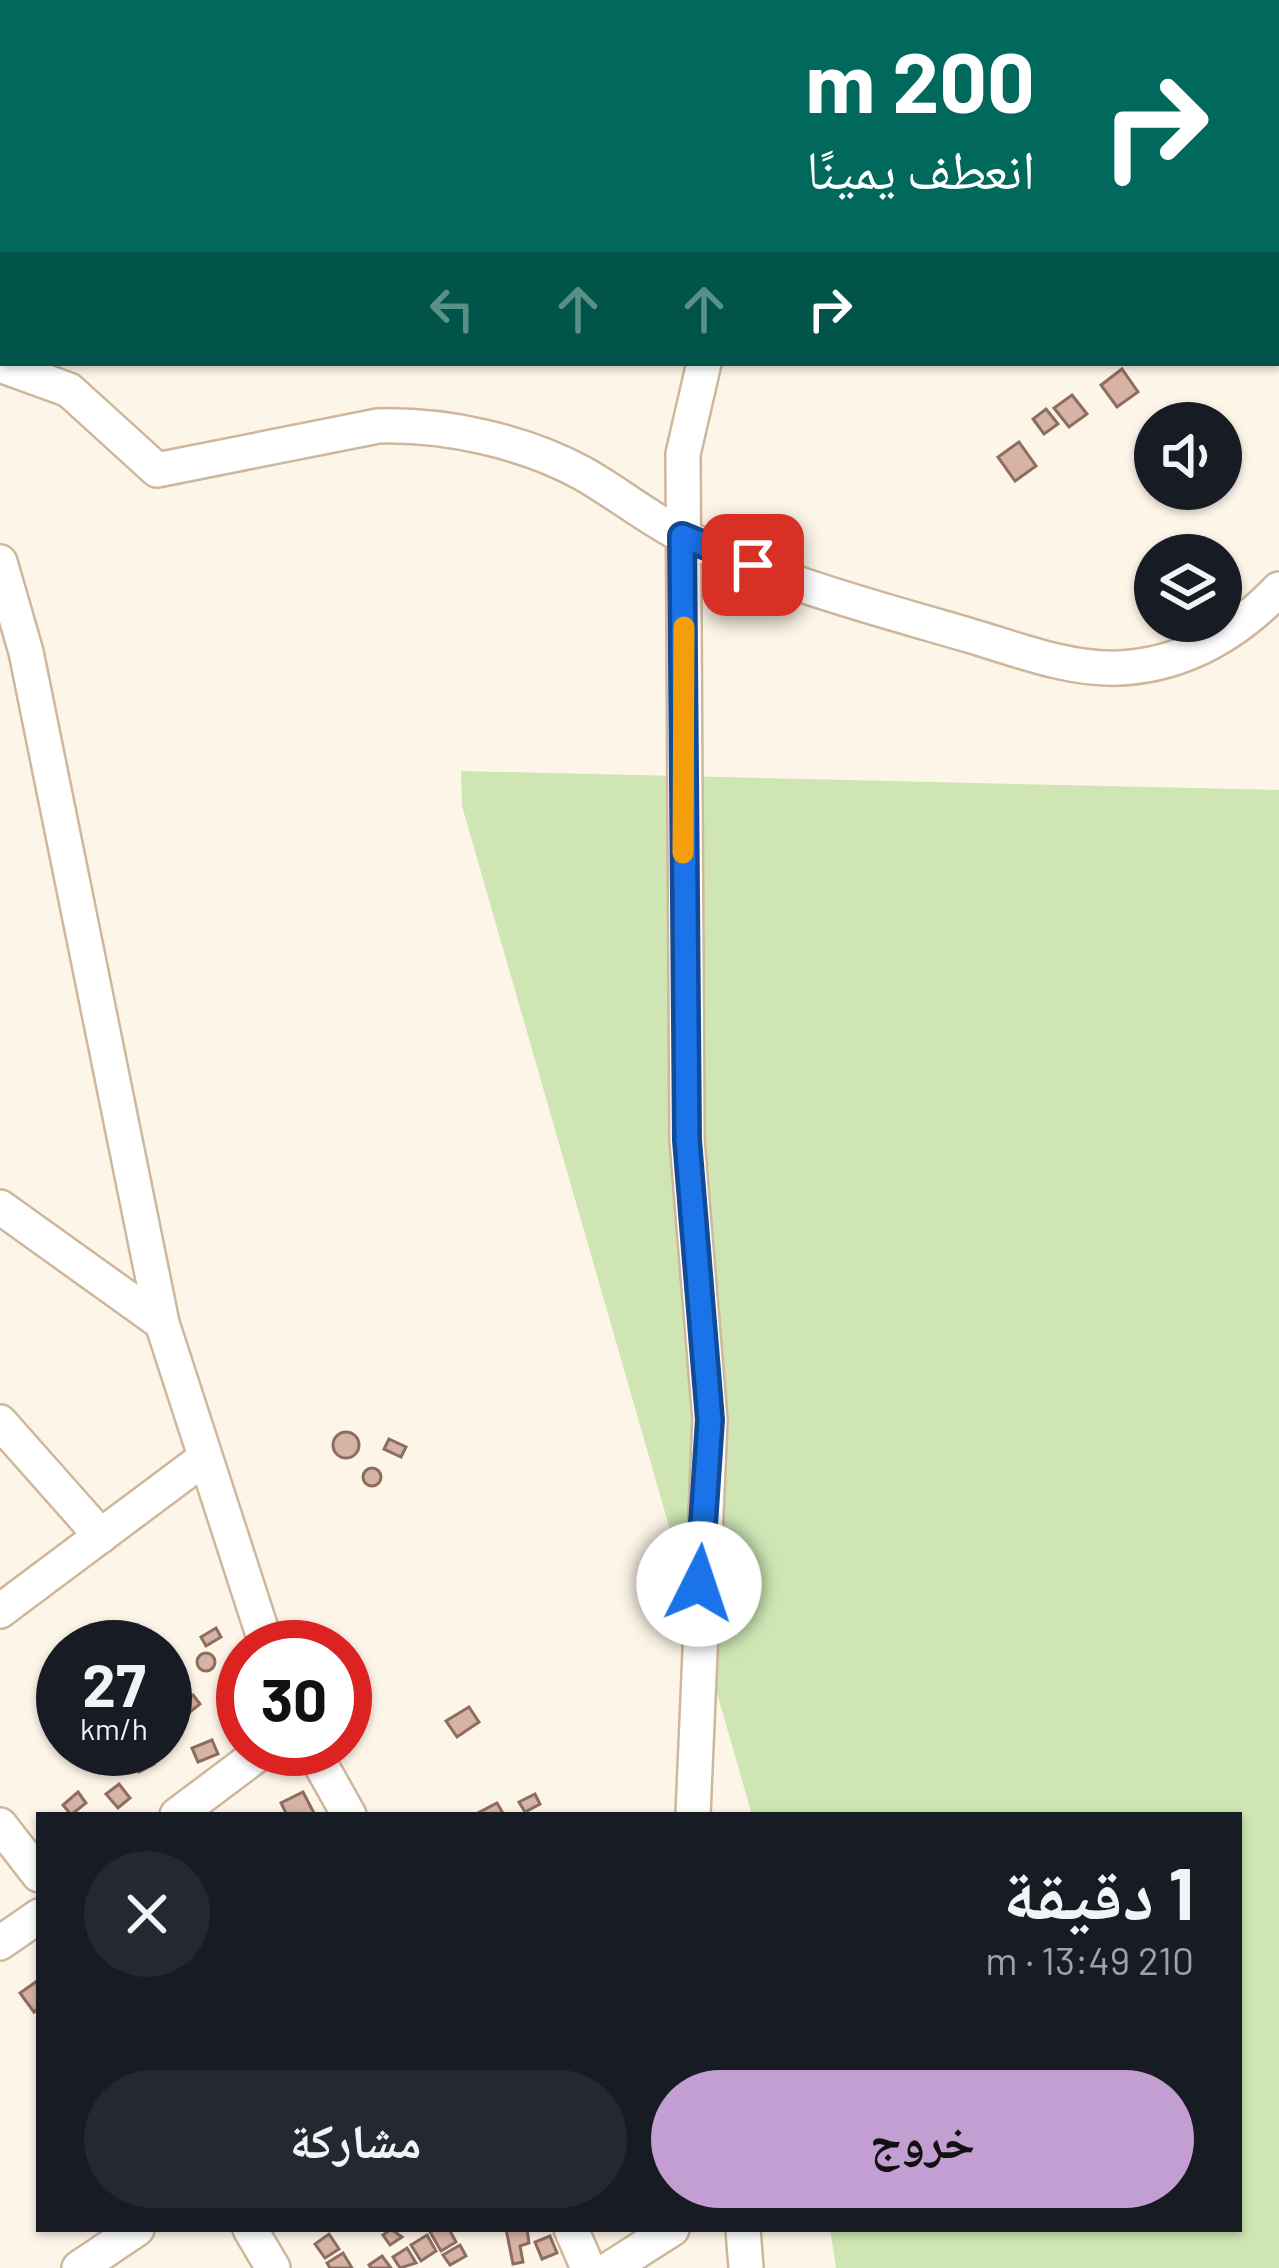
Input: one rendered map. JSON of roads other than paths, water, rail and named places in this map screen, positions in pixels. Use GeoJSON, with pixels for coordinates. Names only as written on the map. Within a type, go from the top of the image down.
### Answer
{"type":"FeatureCollection","features":[{"type":"Feature","properties":{"kind":"street"},"geometry":{"type":"LineString","coordinates":[[3,366],[69,390],[157,470],[250,455],[286,442],[406,425],[498,441],[552,458],[682,536],[788,580],[1066,663],[1102,666],[1190,654],[1246,623],[1279,590]]}},
{"type":"Feature","properties":{"kind":"street"},"geometry":{"type":"LineString","coordinates":[[693,1812],[710,1420],[687,1140],[682,536],[683,454],[703,366]]}},
{"type":"Feature","properties":{"kind":"street"},"geometry":{"type":"LineString","coordinates":[[0,562],[26,652],[162,1323],[202,1460],[258,1620]]}},
{"type":"Feature","properties":{"kind":"street"},"geometry":{"type":"LineString","coordinates":[[0,1207],[162,1323]]}},
{"type":"Feature","properties":{"kind":"street"},"geometry":{"type":"LineString","coordinates":[[0,1422],[101,1535]]}},
{"type":"Feature","properties":{"kind":"street"},"geometry":{"type":"LineString","coordinates":[[0,1611],[202,1460]]}},
{"type":"Feature","properties":{"kind":"street"},"geometry":{"type":"LineString","coordinates":[[181,1812],[229,1776]]}},
{"type":"Feature","properties":{"kind":"street"},"geometry":{"type":"LineString","coordinates":[[328,1776],[348,1812]]}},
{"type":"Feature","properties":{"kind":"street"},"geometry":{"type":"LineString","coordinates":[[0,1825],[36,1870]]}},
{"type":"Feature","properties":{"kind":"street"},"geometry":{"type":"LineString","coordinates":[[0,1943],[36,1918]]}},
{"type":"Feature","properties":{"kind":"street"},"geometry":{"type":"LineString","coordinates":[[79,2268],[133,2232]]}},
{"type":"Feature","properties":{"kind":"street"},"geometry":{"type":"LineString","coordinates":[[252,2232],[273,2268]]}},
{"type":"Feature","properties":{"kind":"street"},"geometry":{"type":"LineString","coordinates":[[572,2232],[588,2268]]}},
{"type":"Feature","properties":{"kind":"street"},"geometry":{"type":"LineString","coordinates":[[611,2268],[668,2232]]}},
{"type":"Feature","properties":{"kind":"street"},"geometry":{"type":"LineString","coordinates":[[743,2232],[746,2268]]}}]}
